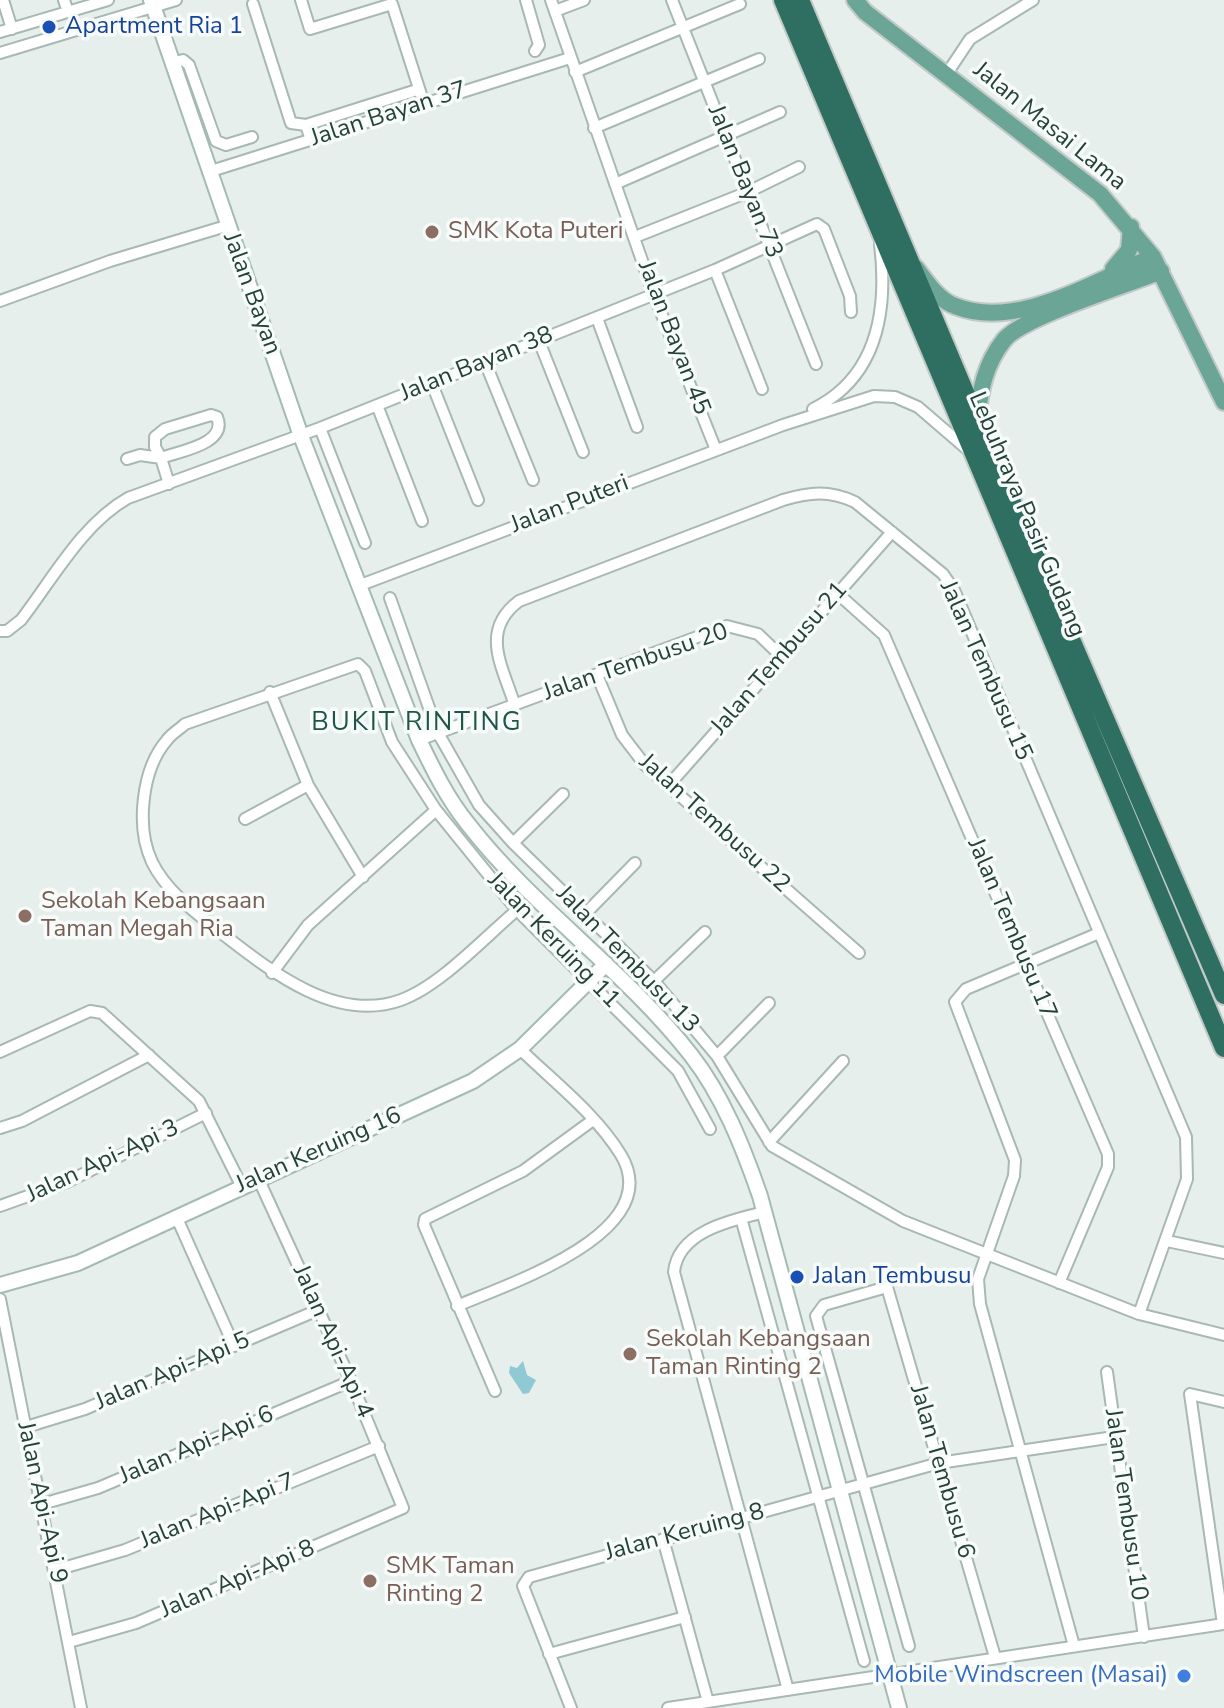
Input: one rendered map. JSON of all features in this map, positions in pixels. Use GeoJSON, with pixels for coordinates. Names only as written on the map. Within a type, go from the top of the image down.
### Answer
{"type":"FeatureCollection","features":[{"type":"Feature","properties":{"kind":"highway","name":"Lebuhraya Pasir Gudang"},"geometry":{"type":"LineString","coordinates":[[783,0],[1224,1048]]}},
{"type":"Feature","properties":{"kind":"highway","name":"Lebuhraya Pasir Gudang"},"geometry":{"type":"LineString","coordinates":[[800,0],[1224,995]]}},
{"type":"Feature","properties":{"kind":"main road","name":"Jalan Masai Lama"},"geometry":{"type":"LineString","coordinates":[[855,0],[865,12],[1100,194],[1131,227],[1157,264],[1224,402]]}},
{"type":"Feature","properties":{"kind":"main road"},"geometry":{"type":"LineString","coordinates":[[1106,275],[1129,250],[1131,227]]}},
{"type":"Feature","properties":{"kind":"main road"},"geometry":{"type":"LineString","coordinates":[[910,261],[935,291],[953,306],[1001,315],[1027,311],[1106,275],[1157,264]]}},
{"type":"Feature","properties":{"kind":"main road"},"geometry":{"type":"LineString","coordinates":[[977,421],[983,377],[1006,337],[1031,322],[1157,264]]}},
{"type":"Feature","properties":{"kind":"street"},"geometry":{"type":"LineString","coordinates":[[3,0],[12,29]]}},
{"type":"Feature","properties":{"kind":"street"},"geometry":{"type":"LineString","coordinates":[[64,0],[68,12]]}},
{"type":"Feature","properties":{"kind":"street"},"geometry":{"type":"LineString","coordinates":[[0,32],[108,0]]}},
{"type":"Feature","properties":{"kind":"street"},"geometry":{"type":"LineString","coordinates":[[125,0],[129,14]]}},
{"type":"Feature","properties":{"kind":"street"},"geometry":{"type":"LineString","coordinates":[[301,0],[310,29],[392,4],[424,104]]}},
{"type":"Feature","properties":{"kind":"street"},"geometry":{"type":"LineString","coordinates":[[526,0],[539,45],[535,51]]}},
{"type":"Feature","properties":{"kind":"street"},"geometry":{"type":"LineString","coordinates":[[553,5],[584,0]]}},
{"type":"Feature","properties":{"kind":"street","name":"Jalan Bayan 73"},"geometry":{"type":"LineString","coordinates":[[672,0],[816,364]]}},
{"type":"Feature","properties":{"kind":"street"},"geometry":{"type":"LineString","coordinates":[[946,75],[970,39],[1033,0]]}},
{"type":"Feature","properties":{"kind":"street"},"geometry":{"type":"LineString","coordinates":[[0,53],[129,14],[152,3],[173,1]]}},
{"type":"Feature","properties":{"kind":"street","name":"Jalan Bayan"},"geometry":{"type":"LineString","coordinates":[[152,3],[226,226],[358,586]]}},
{"type":"Feature","properties":{"kind":"street"},"geometry":{"type":"LineString","coordinates":[[253,4],[291,123],[306,125],[417,90]]}},
{"type":"Feature","properties":{"kind":"street"},"geometry":{"type":"LineString","coordinates":[[575,72],[740,4]]}},
{"type":"Feature","properties":{"kind":"street","name":"Jalan Bayan 45"},"geometry":{"type":"LineString","coordinates":[[553,5],[654,295],[716,450]]}},
{"type":"Feature","properties":{"kind":"street","name":"Jalan Bayan 37"},"geometry":{"type":"LineString","coordinates":[[208,172],[570,58]]}},
{"type":"Feature","properties":{"kind":"street"},"geometry":{"type":"LineString","coordinates":[[594,128],[759,59]]}},
{"type":"Feature","properties":{"kind":"street"},"geometry":{"type":"LineString","coordinates":[[171,63],[183,60],[189,65],[216,141],[226,145],[252,137]]}},
{"type":"Feature","properties":{"kind":"street"},"geometry":{"type":"LineString","coordinates":[[615,184],[780,112]]}},
{"type":"Feature","properties":{"kind":"street"},"geometry":{"type":"LineString","coordinates":[[306,125],[311,140]]}},
{"type":"Feature","properties":{"kind":"street"},"geometry":{"type":"LineString","coordinates":[[635,237],[748,192],[799,167]]}},
{"type":"Feature","properties":{"kind":"street","name":"Jalan Puteri"},"geometry":{"type":"LineString","coordinates":[[783,425],[840,393],[865,364],[879,325],[884,275],[878,222]]}},
{"type":"Feature","properties":{"kind":"street"},"geometry":{"type":"LineString","coordinates":[[0,301],[110,261],[226,226]]}},
{"type":"Feature","properties":{"kind":"street","name":"Jalan Bayan 38"},"geometry":{"type":"LineString","coordinates":[[0,631],[7,631],[21,620],[108,510],[432,384],[821,226],[850,296],[851,312]]}},
{"type":"Feature","properties":{"kind":"street"},"geometry":{"type":"LineString","coordinates":[[715,270],[762,389]]}},
{"type":"Feature","properties":{"kind":"street"},"geometry":{"type":"LineString","coordinates":[[597,318],[637,427]]}},
{"type":"Feature","properties":{"kind":"street"},"geometry":{"type":"LineString","coordinates":[[539,341],[583,452]]}},
{"type":"Feature","properties":{"kind":"street"},"geometry":{"type":"LineString","coordinates":[[485,362],[533,480]]}},
{"type":"Feature","properties":{"kind":"street"},"geometry":{"type":"LineString","coordinates":[[432,384],[478,500]]}},
{"type":"Feature","properties":{"kind":"street","name":"Jalan Puteri"},"geometry":{"type":"LineString","coordinates":[[358,586],[783,425],[883,395],[907,401],[930,414],[975,457]]}},
{"type":"Feature","properties":{"kind":"street"},"geometry":{"type":"LineString","coordinates":[[377,405],[422,521]]}},
{"type":"Feature","properties":{"kind":"street"},"geometry":{"type":"LineString","coordinates":[[127,459],[140,455],[161,458],[211,440],[221,426],[217,417],[200,416],[165,429],[155,437],[155,447],[161,458],[169,484]]}},
{"type":"Feature","properties":{"kind":"street"},"geometry":{"type":"LineString","coordinates":[[320,428],[365,543]]}},
{"type":"Feature","properties":{"kind":"street","name":"Jalan Tembusu 15"},"geometry":{"type":"LineString","coordinates":[[515,706],[495,633],[500,619],[519,601],[810,492],[826,492],[855,502],[943,574],[954,590],[1186,1137],[1187,1179],[1139,1314]]}},
{"type":"Feature","properties":{"kind":"street","name":"Jalan Tembusu 21"},"geometry":{"type":"LineString","coordinates":[[668,786],[892,532]]}},
{"type":"Feature","properties":{"kind":"street"},"geometry":{"type":"LineString","coordinates":[[358,586],[419,740],[441,785],[489,850],[606,964],[693,1057],[745,1152],[765,1212],[899,1708]]}},
{"type":"Feature","properties":{"kind":"street","name":"Jalan Tembusu 17"},"geometry":{"type":"LineString","coordinates":[[837,593],[884,635],[1108,1154],[1108,1167],[1059,1283]]}},
{"type":"Feature","properties":{"kind":"street","name":"Jalan Tembusu 13"},"geometry":{"type":"LineString","coordinates":[[390,598],[438,733],[479,805],[513,843],[654,981],[717,1056],[769,1142],[903,1221],[1139,1314],[1224,1335]]}},
{"type":"Feature","properties":{"kind":"street","name":"Jalan Tembusu 20"},"geometry":{"type":"LineString","coordinates":[[419,740],[727,626],[758,634],[782,657]]}},
{"type":"Feature","properties":{"kind":"street","name":"Jalan Keruing 11"},"geometry":{"type":"LineString","coordinates":[[270,692],[358,664],[365,671],[392,742],[436,810],[517,910],[678,1071],[710,1129]]}},
{"type":"Feature","properties":{"kind":"street","name":"Jalan Tembusu 22"},"geometry":{"type":"LineString","coordinates":[[597,675],[622,735],[645,765],[859,953]]}},
{"type":"Feature","properties":{"kind":"street"},"geometry":{"type":"LineString","coordinates":[[363,877],[308,785],[270,692],[185,724],[166,740],[148,781],[142,826],[154,866],[191,909],[272,973],[313,993],[348,1003],[377,1005],[400,1001],[424,989],[517,910]]}},
{"type":"Feature","properties":{"kind":"street"},"geometry":{"type":"LineString","coordinates":[[245,819],[308,785]]}},
{"type":"Feature","properties":{"kind":"street"},"geometry":{"type":"LineString","coordinates":[[513,843],[563,794]]}},
{"type":"Feature","properties":{"kind":"street"},"geometry":{"type":"LineString","coordinates":[[272,973],[299,934],[436,810]]}},
{"type":"Feature","properties":{"kind":"street"},"geometry":{"type":"LineString","coordinates":[[585,914],[635,863]]}},
{"type":"Feature","properties":{"kind":"street"},"geometry":{"type":"LineString","coordinates":[[654,981],[705,932]]}},
{"type":"Feature","properties":{"kind":"street"},"geometry":{"type":"LineString","coordinates":[[1074,1646],[980,1304],[978,1279],[1014,1176],[1015,1160],[956,997],[966,989],[1099,933]]}},
{"type":"Feature","properties":{"kind":"street","name":"Jalan Keruing 16"},"geometry":{"type":"LineString","coordinates":[[0,1285],[78,1263],[241,1185],[473,1081],[520,1049],[606,964]]}},
{"type":"Feature","properties":{"kind":"street"},"geometry":{"type":"LineString","coordinates":[[717,1056],[769,1003]]}},
{"type":"Feature","properties":{"kind":"street"},"geometry":{"type":"LineString","coordinates":[[0,1052],[96,1010],[191,1092],[206,1113],[241,1185]]}},
{"type":"Feature","properties":{"kind":"street"},"geometry":{"type":"LineString","coordinates":[[457,1306],[563,1259],[592,1241],[618,1214],[626,1195],[623,1157],[593,1120],[520,1049]]}},
{"type":"Feature","properties":{"kind":"street"},"geometry":{"type":"LineString","coordinates":[[0,1128],[22,1121],[149,1055]]}},
{"type":"Feature","properties":{"kind":"street"},"geometry":{"type":"LineString","coordinates":[[769,1142],[843,1061]]}},
{"type":"Feature","properties":{"kind":"street","name":"Jalan Api-Api 3"},"geometry":{"type":"LineString","coordinates":[[0,1206],[67,1182],[206,1113]]}},
{"type":"Feature","properties":{"kind":"street"},"geometry":{"type":"LineString","coordinates":[[495,1391],[424,1225],[431,1214],[523,1171],[593,1120]]}},
{"type":"Feature","properties":{"kind":"street","name":"Jalan Api-Api 4"},"geometry":{"type":"LineString","coordinates":[[258,1178],[351,1381],[403,1508]]}},
{"type":"Feature","properties":{"kind":"street"},"geometry":{"type":"LineString","coordinates":[[765,1212],[708,1229],[681,1254],[674,1272],[788,1690]]}},
{"type":"Feature","properties":{"kind":"street"},"geometry":{"type":"LineString","coordinates":[[176,1216],[234,1346]]}},
{"type":"Feature","properties":{"kind":"street"},"geometry":{"type":"LineString","coordinates":[[741,1218],[821,1496],[864,1661]]}},
{"type":"Feature","properties":{"kind":"street"},"geometry":{"type":"LineString","coordinates":[[1167,1241],[1224,1253]]}},
{"type":"Feature","properties":{"kind":"street","name":"Jalan Tembusu 6"},"geometry":{"type":"LineString","coordinates":[[862,1485],[816,1316],[818,1310],[887,1287],[995,1657]]}},
{"type":"Feature","properties":{"kind":"street","name":"Jalan Api-Api 9"},"geometry":{"type":"LineString","coordinates":[[0,1299],[6,1363],[26,1427],[81,1708]]}},
{"type":"Feature","properties":{"kind":"street","name":"Jalan Api-Api 5"},"geometry":{"type":"LineString","coordinates":[[26,1427],[85,1409],[318,1310]]}},
{"type":"Feature","properties":{"kind":"street","name":"Jalan Tembusu 10"},"geometry":{"type":"LineString","coordinates":[[1107,1372],[1144,1637]]}},
{"type":"Feature","properties":{"kind":"street","name":"Jalan Api-Api 6"},"geometry":{"type":"LineString","coordinates":[[42,1504],[98,1488],[351,1381]]}},
{"type":"Feature","properties":{"kind":"street"},"geometry":{"type":"LineString","coordinates":[[668,1708],[1224,1624],[1190,1394],[1224,1402]]}},
{"type":"Feature","properties":{"kind":"street","name":"Jalan Keruing 8"},"geometry":{"type":"LineString","coordinates":[[549,1654],[523,1586],[529,1577],[939,1463],[1114,1437]]}},
{"type":"Feature","properties":{"kind":"street","name":"Jalan Api-Api 7"},"geometry":{"type":"LineString","coordinates":[[56,1570],[125,1550],[379,1446]]}},
{"type":"Feature","properties":{"kind":"street"},"geometry":{"type":"LineString","coordinates":[[862,1485],[909,1646]]}},
{"type":"Feature","properties":{"kind":"street","name":"Jalan Api-Api 8"},"geometry":{"type":"LineString","coordinates":[[69,1642],[136,1623],[403,1508]]}},
{"type":"Feature","properties":{"kind":"street"},"geometry":{"type":"LineString","coordinates":[[663,1539],[708,1702]]}},
{"type":"Feature","properties":{"kind":"street"},"geometry":{"type":"LineString","coordinates":[[571,1708],[549,1654],[685,1617]]}},
{"type":"Feature","properties":{"kind":"water"},"geometry":{"type":"Polygon","coordinates":[[[523,1361],[527,1375],[536,1380],[529,1393],[523,1394],[509,1373],[510,1366],[517,1368],[523,1361]]]}},
{"type":"Feature","properties":{"kind":"place","name":"Apartment Ria 1"},"geometry":{"type":"Point","coordinates":[49,27]}},
{"type":"Feature","properties":{"kind":"place","name":"SMK Kota Puteri"},"geometry":{"type":"Point","coordinates":[432,232]}},
{"type":"Feature","properties":{"kind":"place","name":"Sekolah Kebangsaan Taman Megah Ria"},"geometry":{"type":"Point","coordinates":[25,916]}},
{"type":"Feature","properties":{"kind":"place","name":"Jalan Tembusu"},"geometry":{"type":"Point","coordinates":[797,1277]}},
{"type":"Feature","properties":{"kind":"place","name":"Sekolah Kebangsaan Taman Rinting 2"},"geometry":{"type":"Point","coordinates":[630,1354]}},
{"type":"Feature","properties":{"kind":"place","name":"SMK Taman Rinting 2"},"geometry":{"type":"Point","coordinates":[370,1581]}},
{"type":"Feature","properties":{"kind":"place","name":"Mobile Windscreen (Masai)"},"geometry":{"type":"Point","coordinates":[1184,1676]}},
{"type":"Feature","properties":{"kind":"district","name":"BUKIT RINTING"},"geometry":{"type":"Point","coordinates":[417,724]}}]}
